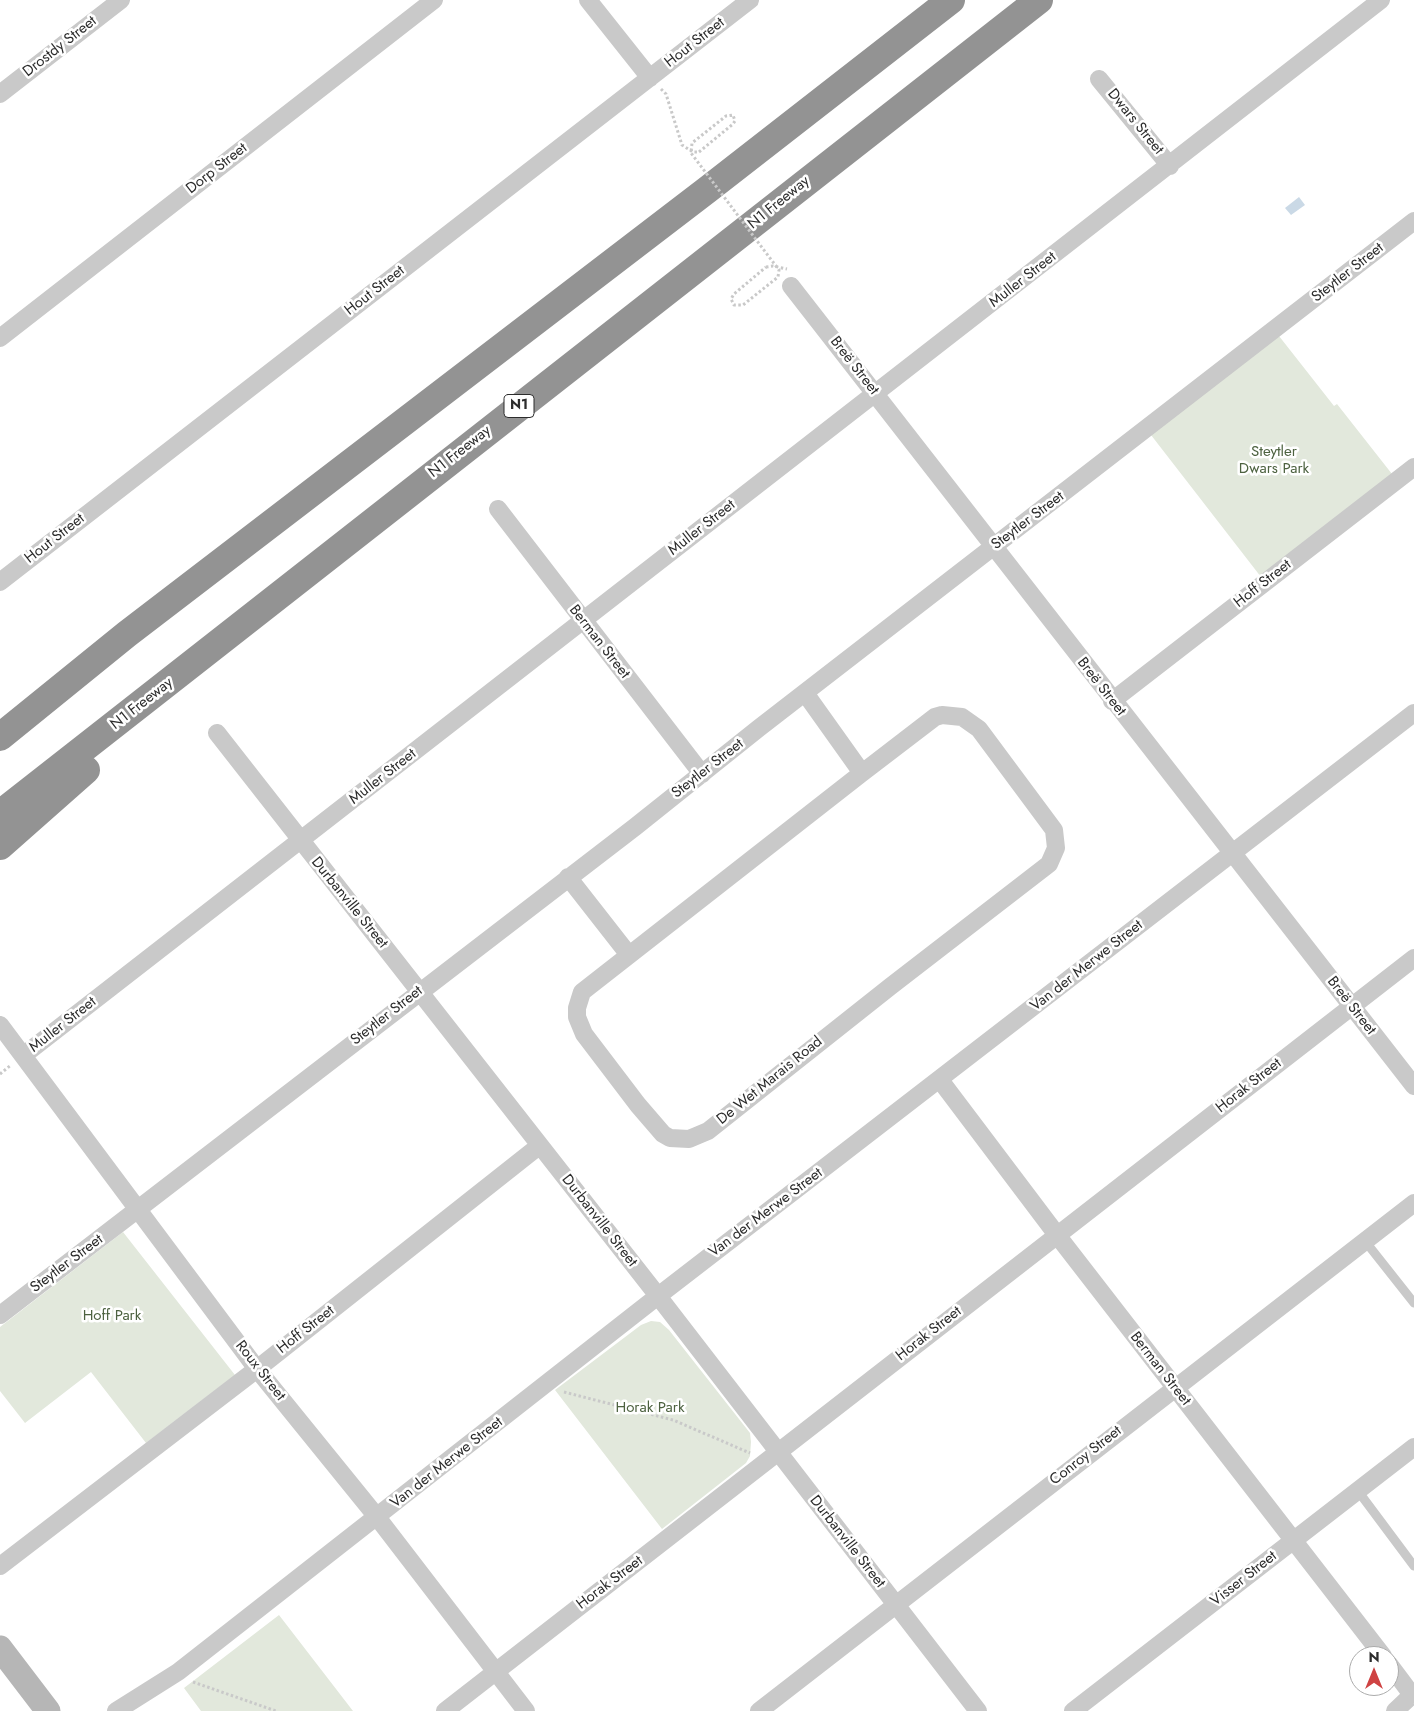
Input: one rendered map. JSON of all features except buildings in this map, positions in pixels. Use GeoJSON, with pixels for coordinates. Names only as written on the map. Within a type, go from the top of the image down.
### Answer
{"type":"FeatureCollection","features":[{"type":"Feature","properties":{"kind":"highway"},"geometry":{"type":"LineString","coordinates":[[0,736],[127,634],[707,190],[951,0]]}},
{"type":"Feature","properties":{"kind":"highway","name":"N1 Freeway"},"geometry":{"type":"LineString","coordinates":[[0,814],[1039,0]]}},
{"type":"Feature","properties":{"kind":"highway"},"geometry":{"type":"LineString","coordinates":[[0,716],[89,652],[127,634]]}},
{"type":"Feature","properties":{"kind":"highway"},"geometry":{"type":"LineString","coordinates":[[0,846],[157,706],[201,657]]}},
{"type":"Feature","properties":{"kind":"main road"},"geometry":{"type":"LineString","coordinates":[[0,1648],[48,1711]]}},
{"type":"Feature","properties":{"kind":"street","name":"Drostdy Street"},"geometry":{"type":"LineString","coordinates":[[0,94],[121,0]]}},
{"type":"Feature","properties":{"kind":"street","name":"Dorp Street"},"geometry":{"type":"LineString","coordinates":[[0,338],[434,0]]}},
{"type":"Feature","properties":{"kind":"street"},"geometry":{"type":"LineString","coordinates":[[588,0],[650,78]]}},
{"type":"Feature","properties":{"kind":"street","name":"Hout Street"},"geometry":{"type":"LineString","coordinates":[[0,582],[750,0]]}},
{"type":"Feature","properties":{"kind":"street","name":"Muller Street"},"geometry":{"type":"LineString","coordinates":[[24,1055],[1170,166],[1381,0]]}},
{"type":"Feature","properties":{"kind":"street","name":"Dwars Street"},"geometry":{"type":"LineString","coordinates":[[1100,79],[1170,166]]}},
{"type":"Feature","properties":{"kind":"street","name":"Steytler Street"},"geometry":{"type":"LineString","coordinates":[[0,1315],[702,774],[1414,221]]}},
{"type":"Feature","properties":{"kind":"street","name":"Breë Street"},"geometry":{"type":"LineString","coordinates":[[790,286],[1414,1086]]}},
{"type":"Feature","properties":{"kind":"street","name":"Hoff Street"},"geometry":{"type":"LineString","coordinates":[[1112,701],[1414,467]]}},
{"type":"Feature","properties":{"kind":"street","name":"Berman Street"},"geometry":{"type":"LineString","coordinates":[[498,509],[583,622],[702,774]]}},
{"type":"Feature","properties":{"kind":"street"},"geometry":{"type":"LineString","coordinates":[[804,693],[862,773]]}},
{"type":"Feature","properties":{"kind":"street","name":"Van der Merwe Street"},"geometry":{"type":"LineString","coordinates":[[116,1711],[178,1672],[658,1296],[1414,713]]}},
{"type":"Feature","properties":{"kind":"street","name":"De Wet Marais Road"},"geometry":{"type":"LineString","coordinates":[[952,715],[962,717],[979,729],[1054,830],[1056,839],[1054,856],[1041,870],[891,986],[723,1120],[708,1131],[689,1139],[670,1138],[652,1122],[599,1055],[579,1025],[577,1008],[582,992],[862,773],[935,717],[952,715]]}},
{"type":"Feature","properties":{"kind":"street","name":"Durbanville Street"},"geometry":{"type":"LineString","coordinates":[[218,734],[658,1296],[772,1456],[895,1604],[978,1711]]}},
{"type":"Feature","properties":{"kind":"street"},"geometry":{"type":"LineString","coordinates":[[568,877],[629,955]]}},
{"type":"Feature","properties":{"kind":"street","name":"Horak Street"},"geometry":{"type":"LineString","coordinates":[[445,1711],[1414,958]]}},
{"type":"Feature","properties":{"kind":"street","name":"Roux Street"},"geometry":{"type":"LineString","coordinates":[[0,1025],[139,1208],[257,1369],[377,1517],[526,1711]]}},
{"type":"Feature","properties":{"kind":"street","name":"Berman Street"},"geometry":{"type":"LineString","coordinates":[[940,1080],[1056,1235],[1375,1646]]}},
{"type":"Feature","properties":{"kind":"street","name":"Hoff Street"},"geometry":{"type":"LineString","coordinates":[[0,1566],[257,1369],[539,1146]]}},
{"type":"Feature","properties":{"kind":"street","name":"Conroy Street"},"geometry":{"type":"LineString","coordinates":[[759,1711],[1414,1202]]}},
{"type":"Feature","properties":{"kind":"street","name":"Visser Street"},"geometry":{"type":"LineString","coordinates":[[1073,1711],[1414,1447]]}},
{"type":"Feature","properties":{"kind":"street"},"geometry":{"type":"LineString","coordinates":[[1395,1711],[1413,1694],[1399,1676]]}},
{"type":"Feature","properties":{"kind":"lane"},"geometry":{"type":"LineString","coordinates":[[1365,1240],[1413,1300]]}},
{"type":"Feature","properties":{"kind":"lane"},"geometry":{"type":"LineString","coordinates":[[1358,1490],[1414,1566]]}},
{"type":"Feature","properties":{"kind":"path"},"geometry":{"type":"LineString","coordinates":[[650,78],[666,94],[682,145],[693,152],[699,152],[733,124],[735,121],[733,115],[726,116],[692,143],[691,152],[779,270],[778,277],[743,305],[734,305],[731,299],[734,294],[766,267]]}},
{"type":"Feature","properties":{"kind":"path"},"geometry":{"type":"LineString","coordinates":[[544,1386],[673,1420],[772,1456]]}},
{"type":"Feature","properties":{"kind":"path"},"geometry":{"type":"LineString","coordinates":[[178,1672],[193,1683],[276,1711]]}},
{"type":"Feature","properties":{"kind":"green space","name":"Steytler Dwars Park"},"geometry":{"type":"Polygon","coordinates":[[[1279,336],[1334,406],[1337,404],[1392,474],[1261,577],[1151,435],[1279,336]]]}},
{"type":"Feature","properties":{"kind":"green space","name":"Hoff Park"},"geometry":{"type":"Polygon","coordinates":[[[123,1232],[235,1375],[146,1443],[91,1372],[25,1423],[0,1391],[0,1327],[123,1232]]]}},
{"type":"Feature","properties":{"kind":"green space","name":"Horak Park"},"geometry":{"type":"Polygon","coordinates":[[[651,1321],[660,1322],[669,1330],[750,1433],[751,1442],[750,1456],[746,1463],[662,1529],[555,1390],[641,1325],[651,1321]]]}},
{"type":"Feature","properties":{"kind":"green space"},"geometry":{"type":"Polygon","coordinates":[[[279,1615],[353,1711],[201,1711],[184,1688],[279,1615]]]}},
{"type":"Feature","properties":{"kind":"water"},"geometry":{"type":"Polygon","coordinates":[[[1299,197],[1305,205],[1291,215],[1285,208],[1299,197]]]}}]}
